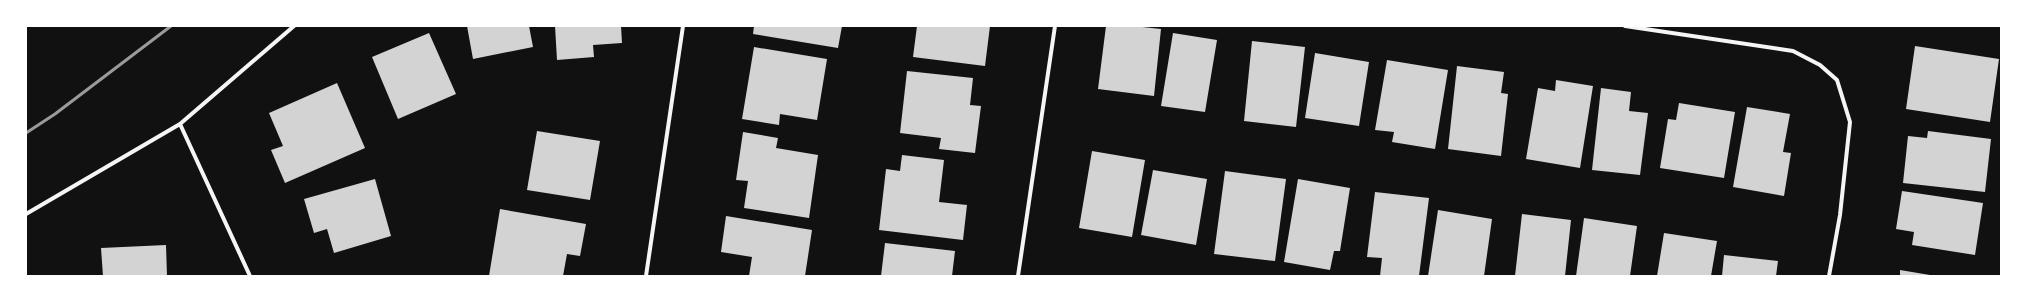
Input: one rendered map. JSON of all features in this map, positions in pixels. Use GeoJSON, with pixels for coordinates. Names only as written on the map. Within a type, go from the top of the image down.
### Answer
{"type":"FeatureCollection","features":[{"type":"Feature","properties":{"kind":"street"},"geometry":{"type":"LineString","coordinates":[[26,214],[180,124],[294,26]]}},
{"type":"Feature","properties":{"kind":"street"},"geometry":{"type":"LineString","coordinates":[[646,276],[683,26]]}},
{"type":"Feature","properties":{"kind":"street"},"geometry":{"type":"LineString","coordinates":[[1018,276],[1055,26]]}},
{"type":"Feature","properties":{"kind":"street"},"geometry":{"type":"LineString","coordinates":[[1625,26],[1793,51],[1820,65],[1837,80],[1850,122],[1840,215],[1829,276]]}},
{"type":"Feature","properties":{"kind":"street"},"geometry":{"type":"LineString","coordinates":[[180,124],[250,276]]}},
{"type":"Feature","properties":{"kind":"building"},"geometry":{"type":"Polygon","coordinates":[[[467,26],[529,26],[533,47],[473,59],[467,26]]]}},
{"type":"Feature","properties":{"kind":"building"},"geometry":{"type":"Polygon","coordinates":[[[555,26],[621,26],[622,43],[593,45],[594,57],[557,60],[555,26]]]}},
{"type":"Feature","properties":{"kind":"building"},"geometry":{"type":"Polygon","coordinates":[[[754,26],[842,26],[838,48],[753,34],[754,26]]]}},
{"type":"Feature","properties":{"kind":"building"},"geometry":{"type":"Polygon","coordinates":[[[917,26],[990,26],[985,66],[913,57],[917,26]]]}},
{"type":"Feature","properties":{"kind":"building"},"geometry":{"type":"Polygon","coordinates":[[[1106,26],[1133,26],[1161,29],[1154,96],[1098,89],[1106,26]]]}},
{"type":"Feature","properties":{"kind":"building"},"geometry":{"type":"Polygon","coordinates":[[[429,33],[456,94],[398,119],[372,57],[429,33]]]}},
{"type":"Feature","properties":{"kind":"building"},"geometry":{"type":"Polygon","coordinates":[[[1173,33],[1217,40],[1205,112],[1161,106],[1173,33]]]}},
{"type":"Feature","properties":{"kind":"building"},"geometry":{"type":"Polygon","coordinates":[[[1252,41],[1305,47],[1296,127],[1244,121],[1252,41]]]}},
{"type":"Feature","properties":{"kind":"building"},"geometry":{"type":"Polygon","coordinates":[[[1915,46],[1999,59],[1990,122],[1906,109],[1915,46]]]}},
{"type":"Feature","properties":{"kind":"building"},"geometry":{"type":"Polygon","coordinates":[[[754,47],[827,59],[817,120],[780,114],[779,125],[742,119],[754,47]]]}},
{"type":"Feature","properties":{"kind":"building"},"geometry":{"type":"Polygon","coordinates":[[[1315,53],[1369,62],[1359,126],[1305,118],[1315,53]]]}},
{"type":"Feature","properties":{"kind":"building"},"geometry":{"type":"Polygon","coordinates":[[[1387,60],[1448,70],[1435,149],[1392,142],[1394,132],[1375,130],[1387,60]]]}},
{"type":"Feature","properties":{"kind":"building"},"geometry":{"type":"Polygon","coordinates":[[[1457,66],[1504,72],[1501,93],[1508,94],[1501,156],[1448,149],[1457,66]]]}},
{"type":"Feature","properties":{"kind":"building"},"geometry":{"type":"Polygon","coordinates":[[[907,71],[973,78],[970,105],[981,106],[975,153],[939,149],[941,138],[900,133],[907,71]]]}},
{"type":"Feature","properties":{"kind":"building"},"geometry":{"type":"Polygon","coordinates":[[[1556,80],[1593,86],[1580,168],[1526,159],[1538,88],[1555,91],[1556,80]]]}},
{"type":"Feature","properties":{"kind":"building"},"geometry":{"type":"Polygon","coordinates":[[[337,83],[365,148],[285,183],[271,150],[283,146],[269,113],[337,83]]]}},
{"type":"Feature","properties":{"kind":"building"},"geometry":{"type":"Polygon","coordinates":[[[1601,88],[1631,92],[1629,111],[1648,113],[1640,175],[1592,170],[1601,88]]]}},
{"type":"Feature","properties":{"kind":"building"},"geometry":{"type":"Polygon","coordinates":[[[1679,103],[1735,112],[1724,178],[1660,168],[1668,119],[1676,120],[1679,103]]]}},
{"type":"Feature","properties":{"kind":"building"},"geometry":{"type":"Polygon","coordinates":[[[1747,107],[1790,114],[1783,152],[1791,153],[1784,196],[1733,187],[1747,107]]]}},
{"type":"Feature","properties":{"kind":"building"},"geometry":{"type":"Polygon","coordinates":[[[537,131],[600,141],[590,200],[527,190],[537,131]]]}},
{"type":"Feature","properties":{"kind":"building"},"geometry":{"type":"Polygon","coordinates":[[[1928,131],[1991,139],[1985,192],[1903,183],[1908,136],[1927,138],[1928,131]]]}},
{"type":"Feature","properties":{"kind":"building"},"geometry":{"type":"Polygon","coordinates":[[[743,132],[778,138],[776,148],[818,155],[809,218],[744,208],[748,181],[736,180],[743,132]]]}},
{"type":"Feature","properties":{"kind":"building"},"geometry":{"type":"Polygon","coordinates":[[[1092,151],[1145,160],[1132,237],[1079,228],[1092,151]]]}},
{"type":"Feature","properties":{"kind":"building"},"geometry":{"type":"Polygon","coordinates":[[[902,155],[944,160],[939,202],[967,205],[963,240],[879,230],[886,169],[900,171],[902,155]]]}},
{"type":"Feature","properties":{"kind":"building"},"geometry":{"type":"Polygon","coordinates":[[[1153,170],[1207,179],[1196,245],[1141,235],[1153,170]]]}},
{"type":"Feature","properties":{"kind":"building"},"geometry":{"type":"Polygon","coordinates":[[[1225,171],[1286,179],[1275,261],[1214,254],[1225,171]]]}},
{"type":"Feature","properties":{"kind":"building"},"geometry":{"type":"Polygon","coordinates":[[[375,179],[391,236],[334,253],[327,229],[314,233],[304,199],[375,179]]]}},
{"type":"Feature","properties":{"kind":"building"},"geometry":{"type":"Polygon","coordinates":[[[1298,179],[1350,188],[1340,251],[1334,251],[1330,270],[1284,262],[1298,179]]]}},
{"type":"Feature","properties":{"kind":"building"},"geometry":{"type":"Polygon","coordinates":[[[1902,191],[1983,203],[1975,255],[1912,245],[1914,232],[1896,229],[1902,191]]]}},
{"type":"Feature","properties":{"kind":"building"},"geometry":{"type":"Polygon","coordinates":[[[1375,192],[1429,198],[1419,276],[1380,276],[1382,258],[1367,257],[1375,192]]]}},
{"type":"Feature","properties":{"kind":"building"},"geometry":{"type":"Polygon","coordinates":[[[500,209],[586,224],[580,256],[567,254],[563,276],[489,276],[500,209]]]}},
{"type":"Feature","properties":{"kind":"building"},"geometry":{"type":"Polygon","coordinates":[[[1438,210],[1492,219],[1484,276],[1428,276],[1438,210]]]}},
{"type":"Feature","properties":{"kind":"building"},"geometry":{"type":"Polygon","coordinates":[[[1522,214],[1571,220],[1565,276],[1515,276],[1522,214]]]}},
{"type":"Feature","properties":{"kind":"building"},"geometry":{"type":"Polygon","coordinates":[[[726,216],[812,230],[805,276],[749,276],[752,257],[721,252],[726,216]]]}},
{"type":"Feature","properties":{"kind":"building"},"geometry":{"type":"Polygon","coordinates":[[[1584,218],[1637,226],[1630,276],[1576,276],[1584,218]]]}},
{"type":"Feature","properties":{"kind":"building"},"geometry":{"type":"Polygon","coordinates":[[[1664,233],[1717,241],[1711,276],[1657,276],[1664,233]]]}},
{"type":"Feature","properties":{"kind":"building"},"geometry":{"type":"Polygon","coordinates":[[[885,243],[955,251],[952,276],[881,276],[885,243]]]}},
{"type":"Feature","properties":{"kind":"building"},"geometry":{"type":"Polygon","coordinates":[[[166,245],[167,276],[103,276],[101,248],[166,245]]]}},
{"type":"Feature","properties":{"kind":"building"},"geometry":{"type":"Polygon","coordinates":[[[1724,255],[1778,261],[1776,276],[1722,276],[1724,255]]]}},
{"type":"Feature","properties":{"kind":"building"},"geometry":{"type":"Polygon","coordinates":[[[1900,270],[1930,275],[1930,276],[1900,276],[1900,270]]]}},
{"type":"Feature","properties":{"kind":"railway"},"geometry":{"type":"LineString","coordinates":[[26,133],[55,114],[171,26]]}}]}
